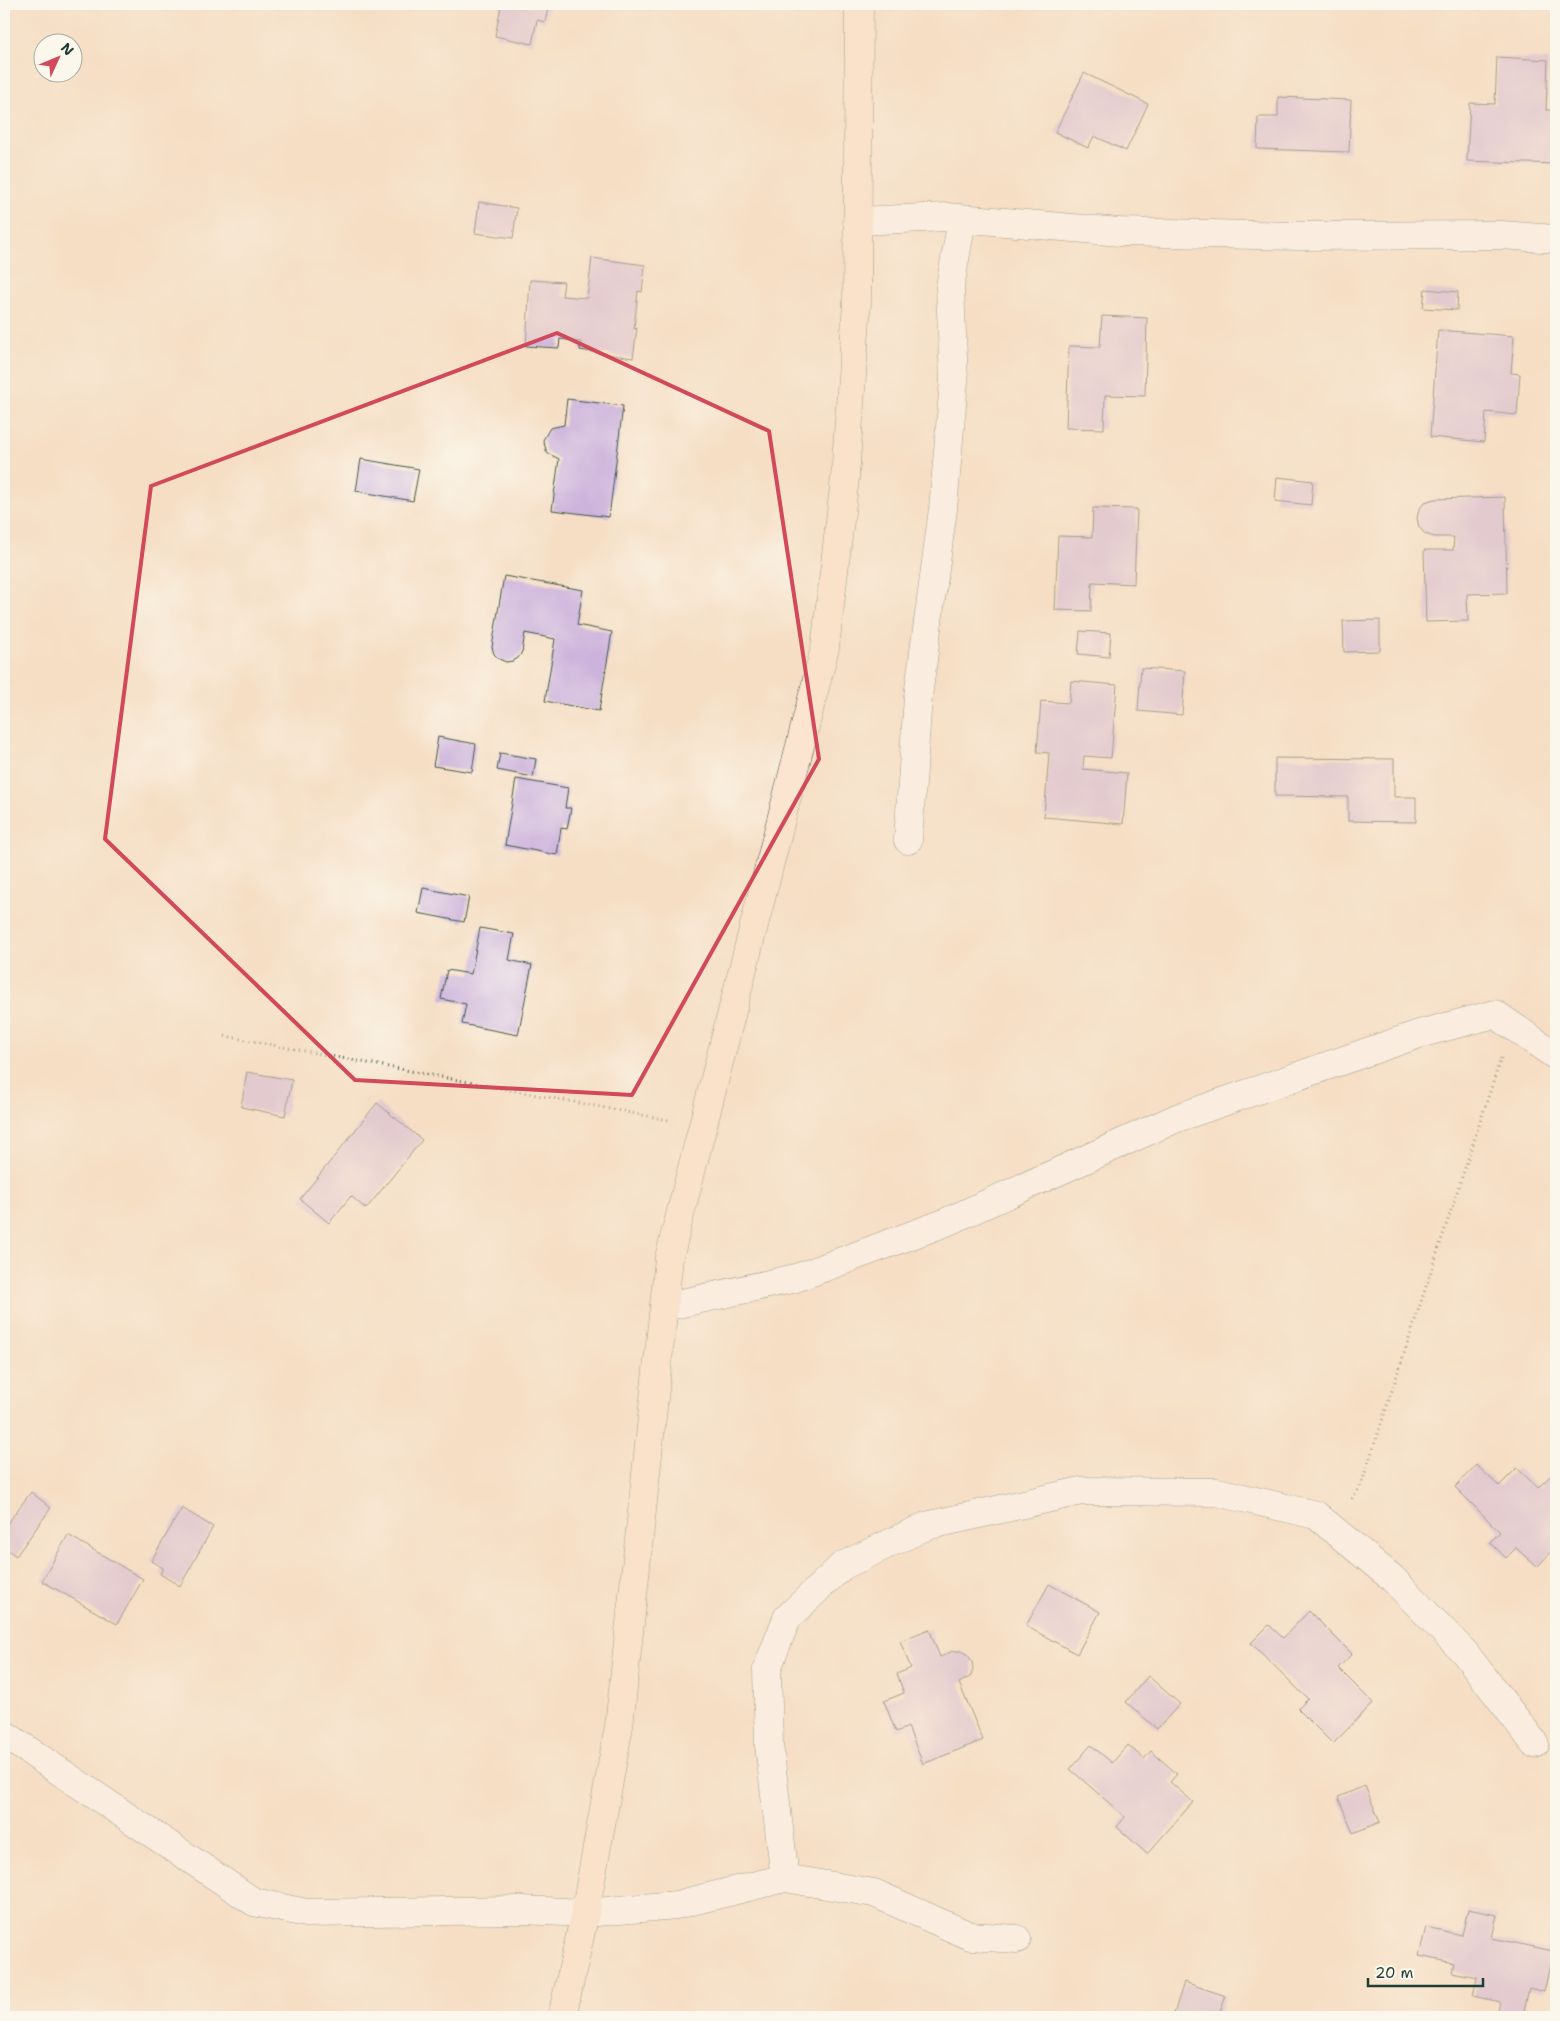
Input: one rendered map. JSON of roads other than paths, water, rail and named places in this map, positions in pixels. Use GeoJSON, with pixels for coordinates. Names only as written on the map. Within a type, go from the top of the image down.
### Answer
{"type":"FeatureCollection","features":[{"type":"Feature","properties":{"kind":"main road"},"geometry":{"type":"LineString","coordinates":[[562,2017],[585,1913],[619,1726],[669,1258],[825,648],[845,478],[857,303],[859,4]]}},
{"type":"Feature","properties":{"kind":"street"},"geometry":{"type":"LineString","coordinates":[[857,221],[947,217],[962,220],[1120,232],[1299,236],[1501,235],[1556,239]]}},
{"type":"Feature","properties":{"kind":"street"},"geometry":{"type":"LineString","coordinates":[[908,840],[918,696],[944,499],[954,381],[950,287],[962,220]]}},
{"type":"Feature","properties":{"kind":"street"},"geometry":{"type":"LineString","coordinates":[[664,1307],[796,1278],[944,1223],[1177,1118],[1419,1034],[1495,1014],[1511,1027],[1556,1056]]}},
{"type":"Feature","properties":{"kind":"street"},"geometry":{"type":"LineString","coordinates":[[786,1878],[769,1745],[767,1669],[787,1618],[842,1566],[926,1526],[1081,1491],[1217,1492],[1316,1515],[1392,1578],[1465,1653],[1535,1744]]}},
{"type":"Feature","properties":{"kind":"street"},"geometry":{"type":"LineString","coordinates":[[4,1734],[254,1902],[306,1914],[522,1910],[585,1913],[676,1905],[786,1878],[874,1893],[970,1936],[1017,1939]]}}]}
